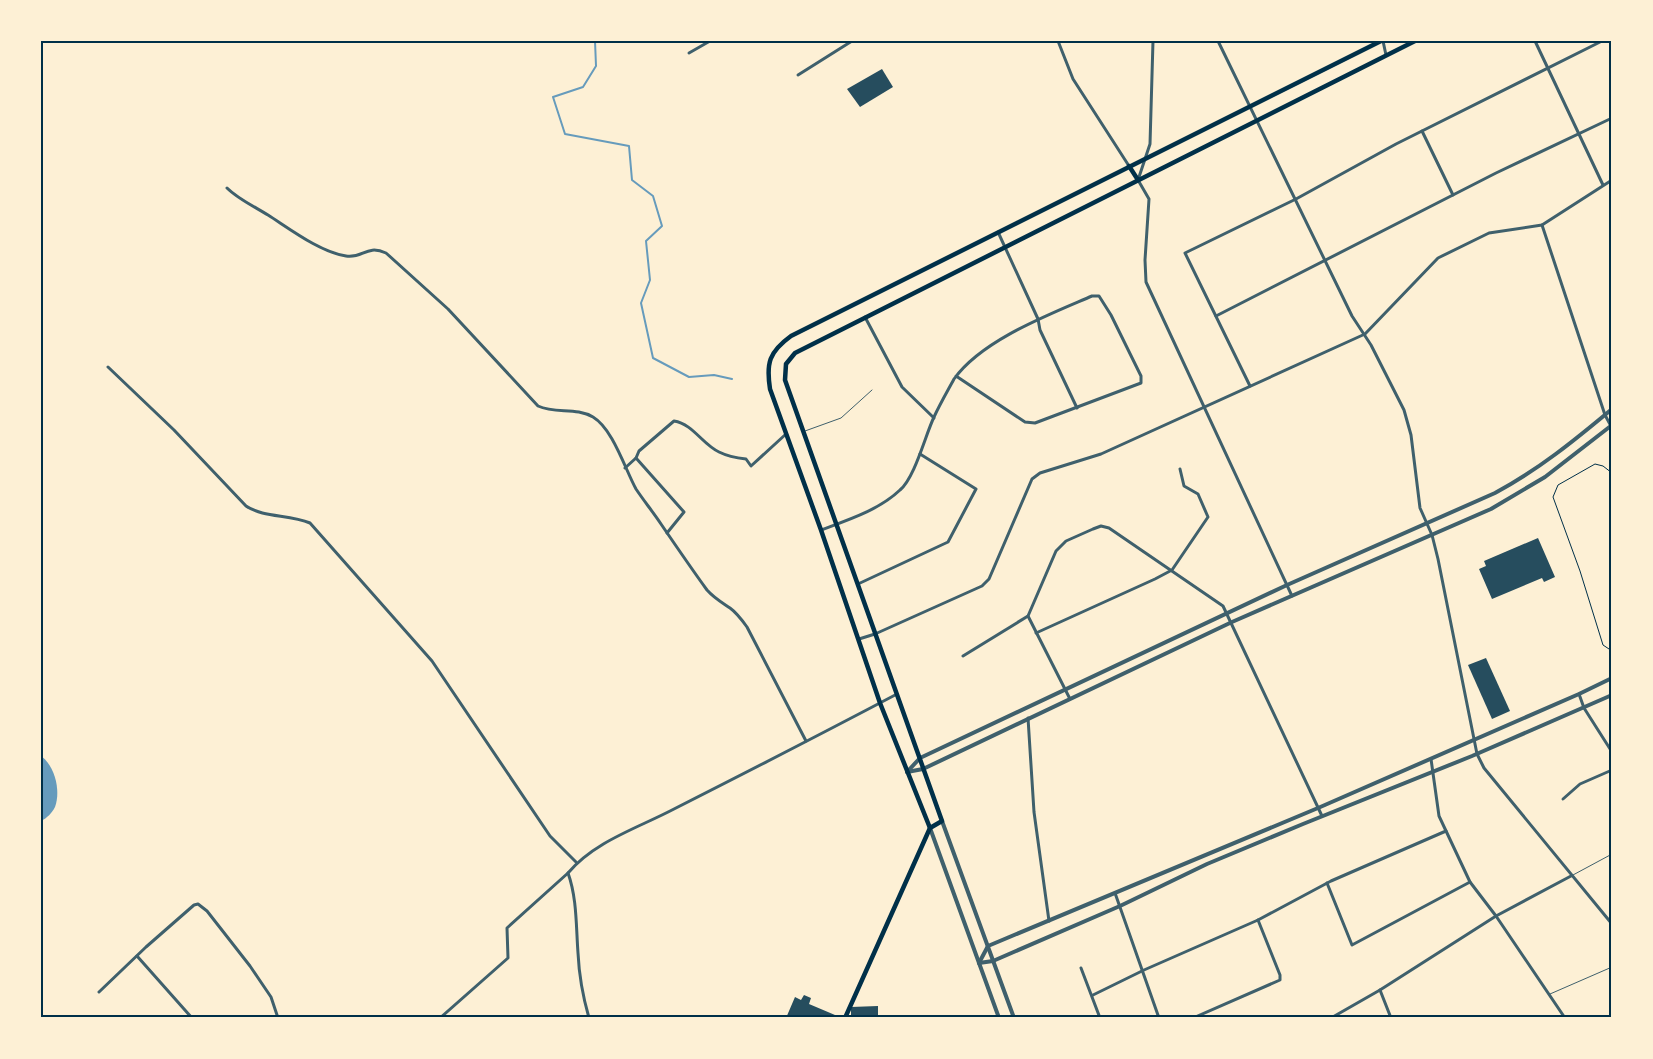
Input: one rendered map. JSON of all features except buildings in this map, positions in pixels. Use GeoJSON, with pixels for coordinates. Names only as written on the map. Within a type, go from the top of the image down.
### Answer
{"type":"FeatureCollection","features":[{"type":"Feature","properties":{"kind":"main road"},"geometry":{"type":"LineString","coordinates":[[930,828],[880,703],[787,433],[770,390],[768,375],[770,360],[778,346],[791,336],[1144,158],[1382,41]]}},
{"type":"Feature","properties":{"kind":"main road"},"geometry":{"type":"LineString","coordinates":[[845,1018],[930,828],[942,821],[786,380],[786,364],[795,353],[1415,41]]}},
{"type":"Feature","properties":{"kind":"main road"},"geometry":{"type":"LineString","coordinates":[[1129,166],[1138,180]]}},
{"type":"Feature","properties":{"kind":"street"},"geometry":{"type":"LineString","coordinates":[[688,53],[710,41]]}},
{"type":"Feature","properties":{"kind":"street"},"geometry":{"type":"LineString","coordinates":[[798,75],[852,41]]}},
{"type":"Feature","properties":{"kind":"street"},"geometry":{"type":"LineString","coordinates":[[1058,41],[1073,79],[1129,166]]}},
{"type":"Feature","properties":{"kind":"street"},"geometry":{"type":"LineString","coordinates":[[1153,41],[1150,144],[1138,180],[1149,199],[1145,260],[1146,282],[1292,596]]}},
{"type":"Feature","properties":{"kind":"street"},"geometry":{"type":"LineString","coordinates":[[1218,41],[1352,316],[1365,334],[1404,410],[1411,435],[1420,508],[1432,535],[1438,559],[1477,754],[1484,768],[1612,924]]}},
{"type":"Feature","properties":{"kind":"street"},"geometry":{"type":"LineString","coordinates":[[1382,41],[1386,56]]}},
{"type":"Feature","properties":{"kind":"street"},"geometry":{"type":"LineString","coordinates":[[1535,41],[1604,185]]}},
{"type":"Feature","properties":{"kind":"street"},"geometry":{"type":"LineString","coordinates":[[1250,386],[1185,252],[1296,199],[1422,131],[1602,41]]}},
{"type":"Feature","properties":{"kind":"street"},"geometry":{"type":"LineString","coordinates":[[1216,316],[1453,195],[1612,118]]}},
{"type":"Feature","properties":{"kind":"street"},"geometry":{"type":"LineString","coordinates":[[1422,131],[1453,195]]}},
{"type":"Feature","properties":{"kind":"street"},"geometry":{"type":"LineString","coordinates":[[859,639],[875,634],[982,586],[989,579],[1032,479],[1040,472],[1101,454],[1365,334],[1438,258],[1489,233],[1542,225],[1612,180]]}},
{"type":"Feature","properties":{"kind":"street"},"geometry":{"type":"LineString","coordinates":[[227,188],[240,198],[336,254],[353,257],[376,249],[386,253],[448,309],[538,406],[547,410],[581,412],[595,418],[604,428],[622,456],[625,468],[637,490],[710,594],[738,615],[747,626],[806,741]]}},
{"type":"Feature","properties":{"kind":"street"},"geometry":{"type":"LineString","coordinates":[[907,772],[923,769],[1232,622],[1491,509],[1545,478],[1611,426],[1605,415],[1542,225]]}},
{"type":"Feature","properties":{"kind":"street"},"geometry":{"type":"LineString","coordinates":[[998,232],[1038,319],[1040,330],[1077,408]]}},
{"type":"Feature","properties":{"kind":"street"},"geometry":{"type":"LineString","coordinates":[[821,530],[866,512],[902,489],[920,454],[934,418],[956,376],[975,356],[1038,319],[1092,296],[1099,296],[1111,315],[1141,376],[1141,383],[1035,423],[1025,422],[956,376]]}},
{"type":"Feature","properties":{"kind":"street"},"geometry":{"type":"LineString","coordinates":[[865,318],[902,387],[934,418]]}},
{"type":"Feature","properties":{"kind":"street"},"geometry":{"type":"LineString","coordinates":[[108,367],[174,430],[246,506],[253,511],[299,518],[310,522],[432,661],[550,836],[576,862]]}},
{"type":"Feature","properties":{"kind":"street"},"geometry":{"type":"LineString","coordinates":[[907,772],[920,758],[1227,612],[1495,493],[1522,479],[1549,460],[1612,409]]}},
{"type":"Feature","properties":{"kind":"street"},"geometry":{"type":"LineString","coordinates":[[625,468],[636,458],[639,451],[674,421],[682,422],[718,452],[746,459],[751,466],[787,433]]}},
{"type":"Feature","properties":{"kind":"street"},"geometry":{"type":"LineString","coordinates":[[858,584],[948,542],[976,489],[920,454]]}},
{"type":"Feature","properties":{"kind":"street"},"geometry":{"type":"LineString","coordinates":[[636,458],[684,512],[667,533]]}},
{"type":"Feature","properties":{"kind":"street"},"geometry":{"type":"LineString","coordinates":[[1036,633],[1172,570],[1208,517],[1198,494],[1184,486],[1180,470]]}},
{"type":"Feature","properties":{"kind":"street"},"geometry":{"type":"LineString","coordinates":[[963,656],[1028,616],[1056,551],[1061,545],[1101,526],[1109,528],[1223,606],[1322,816]]}},
{"type":"Feature","properties":{"kind":"street"},"geometry":{"type":"LineString","coordinates":[[1028,616],[1070,698]]}},
{"type":"Feature","properties":{"kind":"street"},"geometry":{"type":"LineString","coordinates":[[979,963],[988,946],[1318,808],[1612,678]]}},
{"type":"Feature","properties":{"kind":"street"},"geometry":{"type":"LineString","coordinates":[[440,1018],[508,958],[507,928],[568,872],[576,862],[612,839],[655,819],[898,694]]}},
{"type":"Feature","properties":{"kind":"street"},"geometry":{"type":"LineString","coordinates":[[1579,694],[1584,708],[1612,752]]}},
{"type":"Feature","properties":{"kind":"street"},"geometry":{"type":"LineString","coordinates":[[979,963],[994,961],[1120,906],[1207,864],[1477,754],[1612,695]]}},
{"type":"Feature","properties":{"kind":"street"},"geometry":{"type":"LineString","coordinates":[[1028,718],[1034,812],[1049,921]]}},
{"type":"Feature","properties":{"kind":"street"},"geometry":{"type":"LineString","coordinates":[[1431,758],[1439,816],[1470,882],[1496,916],[1565,1018]]}},
{"type":"Feature","properties":{"kind":"street"},"geometry":{"type":"LineString","coordinates":[[1563,799],[1580,784],[1612,770]]}},
{"type":"Feature","properties":{"kind":"street"},"geometry":{"type":"LineString","coordinates":[[942,821],[1014,1018]]}},
{"type":"Feature","properties":{"kind":"street"},"geometry":{"type":"LineString","coordinates":[[930,828],[999,1018]]}},
{"type":"Feature","properties":{"kind":"street"},"geometry":{"type":"LineString","coordinates":[[1093,995],[1144,970],[1258,920],[1327,883],[1446,831]]}},
{"type":"Feature","properties":{"kind":"street"},"geometry":{"type":"LineString","coordinates":[[568,872],[573,890],[580,971],[589,1018]]}},
{"type":"Feature","properties":{"kind":"street"},"geometry":{"type":"LineString","coordinates":[[1331,1018],[1380,990],[1496,916],[1571,876]]}},
{"type":"Feature","properties":{"kind":"street"},"geometry":{"type":"LineString","coordinates":[[1327,883],[1352,945],[1470,882]]}},
{"type":"Feature","properties":{"kind":"street"},"geometry":{"type":"LineString","coordinates":[[1115,893],[1144,970],[1159,1018]]}},
{"type":"Feature","properties":{"kind":"street"},"geometry":{"type":"LineString","coordinates":[[99,992],[194,905],[198,904],[208,911],[250,966],[271,997],[278,1018]]}},
{"type":"Feature","properties":{"kind":"street"},"geometry":{"type":"LineString","coordinates":[[1193,1018],[1280,980],[1280,975],[1258,920]]}},
{"type":"Feature","properties":{"kind":"street"},"geometry":{"type":"LineString","coordinates":[[137,956],[192,1018]]}},
{"type":"Feature","properties":{"kind":"street"},"geometry":{"type":"LineString","coordinates":[[1081,968],[1093,995],[1100,1018]]}},
{"type":"Feature","properties":{"kind":"street"},"geometry":{"type":"LineString","coordinates":[[1380,990],[1391,1018]]}},
{"type":"Feature","properties":{"kind":"lane"},"geometry":{"type":"LineString","coordinates":[[804,431],[841,418],[872,390]]}},
{"type":"Feature","properties":{"kind":"lane"},"geometry":{"type":"LineString","coordinates":[[1571,876],[1612,854]]}},
{"type":"Feature","properties":{"kind":"lane"},"geometry":{"type":"LineString","coordinates":[[1549,994],[1612,967]]}},
{"type":"Feature","properties":{"kind":"path"},"geometry":{"type":"LineString","coordinates":[[1612,473],[1603,466],[1595,464],[1558,485],[1552,497],[1580,571],[1603,645],[1612,651]]}},
{"type":"Feature","properties":{"kind":"water"},"geometry":{"type":"Polygon","coordinates":[[[41,756],[50,766],[56,779],[57,801],[51,813],[41,821],[41,756]]]}},
{"type":"Feature","properties":{"kind":"waterway"},"geometry":{"type":"LineString","coordinates":[[595,41],[596,66],[583,87],[553,97],[565,134],[629,146],[632,180],[653,196],[662,226],[646,241],[650,280],[641,303],[653,358],[689,377],[714,375],[732,379]]}}]}
